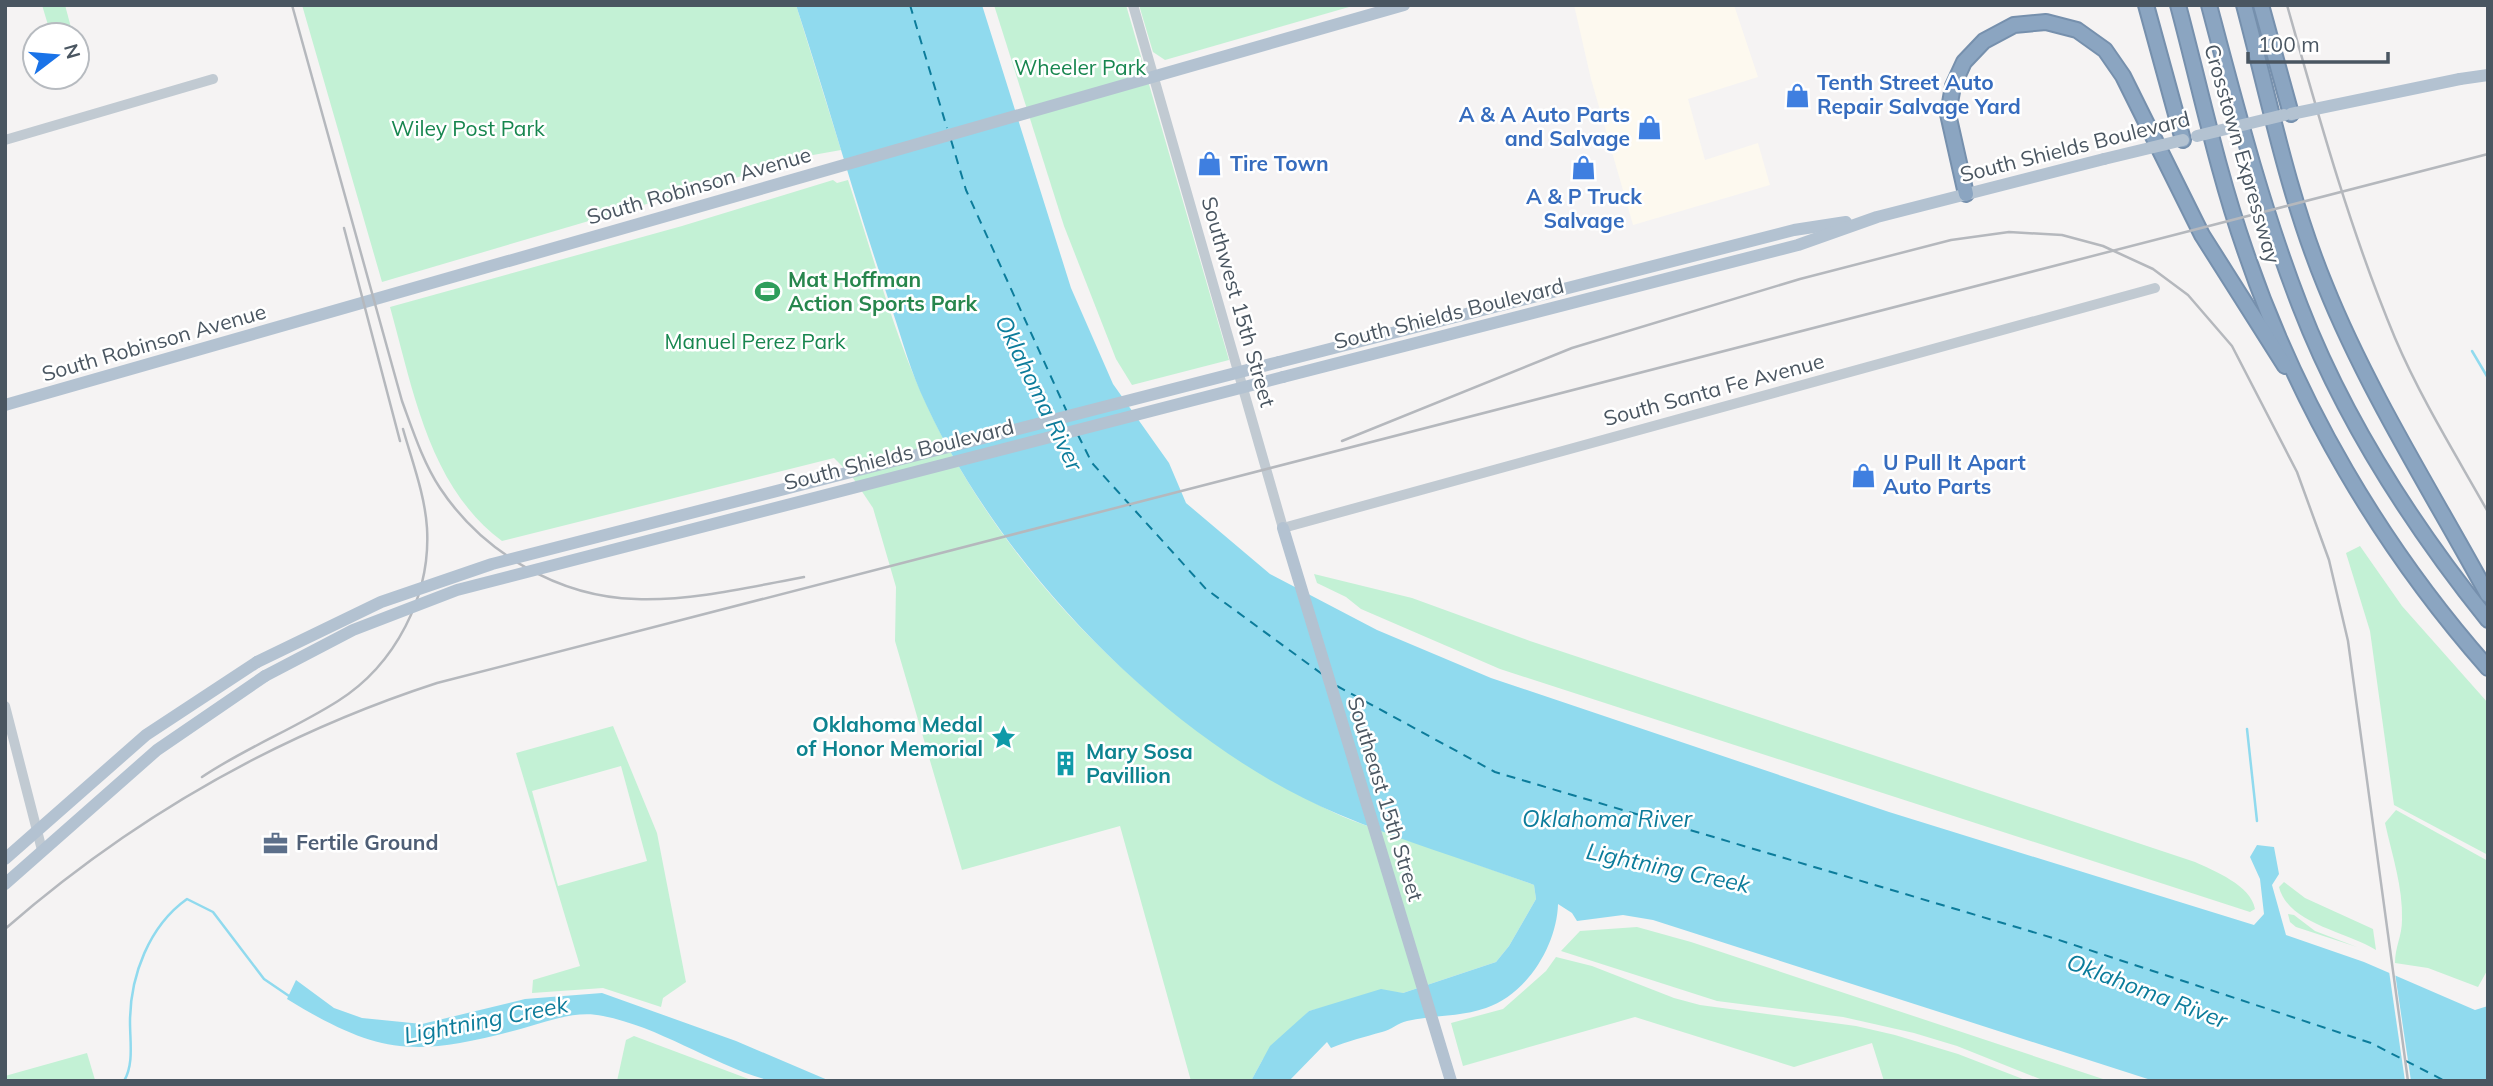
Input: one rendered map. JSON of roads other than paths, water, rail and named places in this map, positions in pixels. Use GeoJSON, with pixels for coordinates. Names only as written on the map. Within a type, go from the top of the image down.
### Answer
{"type":"FeatureCollection","features":[{"type":"Feature","properties":{"kind":"highway"},"geometry":{"type":"LineString","coordinates":[[2146,5],[2183,140]]}},
{"type":"Feature","properties":{"kind":"highway","name":"Crosstown Expressway"},"geometry":{"type":"LineString","coordinates":[[2178,5],[2245,251],[2282,343],[2313,408],[2387,537],[2488,668]]}},
{"type":"Feature","properties":{"kind":"highway","name":"Crosstown Expressway"},"geometry":{"type":"LineString","coordinates":[[2209,5],[2269,219],[2317,345],[2388,482],[2427,542],[2488,620]]}},
{"type":"Feature","properties":{"kind":"highway"},"geometry":{"type":"LineString","coordinates":[[2244,5],[2298,210],[2325,284],[2366,372],[2488,595]]}},
{"type":"Feature","properties":{"kind":"highway"},"geometry":{"type":"LineString","coordinates":[[2261,5],[2288,114]]}},
{"type":"Feature","properties":{"kind":"highway"},"geometry":{"type":"LineString","coordinates":[[1966,194],[1948,114],[1953,86],[1964,62],[1998,32],[2029,22],[2061,24],[2092,39],[2105,50],[2123,76],[2223,271],[2313,408]]}},
{"type":"Feature","properties":{"kind":"main road","name":"South Robinson Avenue"},"geometry":{"type":"LineString","coordinates":[[5,405],[1404,5]]}},
{"type":"Feature","properties":{"kind":"main road","name":"South Shields Boulevard"},"geometry":{"type":"LineString","coordinates":[[5,884],[157,750],[265,676],[353,630],[457,590],[1798,245],[1877,217],[2104,159],[2288,114],[2488,75]]}},
{"type":"Feature","properties":{"kind":"main road","name":"South Shields Boulevard"},"geometry":{"type":"LineString","coordinates":[[5,859],[146,735],[257,662],[381,602],[492,564],[1794,230],[1877,217]]}},
{"type":"Feature","properties":{"kind":"main road","name":"Southeast 15th Street"},"geometry":{"type":"LineString","coordinates":[[1284,533],[1451,1081]]}},
{"type":"Feature","properties":{"kind":"street","name":"Southwest 15th Street"},"geometry":{"type":"LineString","coordinates":[[1133,5],[1284,533]]}},
{"type":"Feature","properties":{"kind":"street"},"geometry":{"type":"LineString","coordinates":[[5,140],[213,79]]}},
{"type":"Feature","properties":{"kind":"street","name":"South Santa Fe Avenue"},"geometry":{"type":"LineString","coordinates":[[1284,533],[2155,288]]}},
{"type":"Feature","properties":{"kind":"street"},"geometry":{"type":"LineString","coordinates":[[5,706],[43,850]]}},
{"type":"Feature","properties":{"kind":"water","name":"Oklahoma River"},"geometry":{"type":"Polygon","coordinates":[[[796,5],[982,5],[1071,288],[1113,384],[1169,463],[1186,503],[1270,574],[1377,630],[1491,678],[1889,812],[2254,925],[2264,914],[2260,879],[2250,857],[2257,845],[2274,847],[2279,874],[2272,885],[2286,935],[2364,962],[2475,1010],[2488,1006],[2488,1081],[2154,1081],[1653,920],[1623,915],[1577,921],[1572,913],[1558,904],[1546,951],[1527,979],[1501,1001],[1466,1013],[1407,1021],[1331,1048],[1327,1042],[1289,1081],[1251,1081],[1270,1046],[1309,1011],[1381,989],[1403,993],[1496,962],[1509,946],[1536,899],[1534,885],[1362,824],[1274,782],[1211,741],[1150,693],[1092,639],[1039,581],[992,519],[952,455],[920,391],[876,262],[796,5]]]}},
{"type":"Feature","properties":{"kind":"water","name":"Lightning Creek"},"geometry":{"type":"Polygon","coordinates":[[[296,980],[334,1008],[362,1018],[422,1024],[525,999],[602,993],[736,1041],[830,1081],[790,1083],[767,1080],[726,1065],[645,1028],[603,1016],[583,1014],[456,1044],[402,1046],[350,1032],[287,999],[296,980]]]}},
{"type":"Feature","properties":{"kind":"waterway"},"geometry":{"type":"LineString","coordinates":[[2472,351],[2488,378]]}},
{"type":"Feature","properties":{"kind":"waterway"},"geometry":{"type":"LineString","coordinates":[[2247,729],[2257,821]]}},
{"type":"Feature","properties":{"kind":"waterway","name":"Lightning Creek"},"geometry":{"type":"LineString","coordinates":[[124,1081],[130,1060],[131,1005],[138,970],[144,953],[162,923],[187,899],[213,912],[264,979],[289,996]]}},
{"type":"Feature","properties":{"kind":"railway"},"geometry":{"type":"LineString","coordinates":[[292,5],[402,401],[428,468],[458,511],[478,532],[525,567],[579,590],[607,596],[636,599],[678,598],[804,577]]}},
{"type":"Feature","properties":{"kind":"railway"},"geometry":{"type":"LineString","coordinates":[[2287,5],[2336,173],[2395,338],[2416,383],[2488,512]]}},
{"type":"Feature","properties":{"kind":"railway"},"geometry":{"type":"LineString","coordinates":[[5,929],[103,851],[208,784],[320,728],[437,683],[2488,154]]}},
{"type":"Feature","properties":{"kind":"railway"},"geometry":{"type":"LineString","coordinates":[[344,228],[400,441]]}},
{"type":"Feature","properties":{"kind":"railway"},"geometry":{"type":"LineString","coordinates":[[1342,441],[1572,348],[1800,279],[1951,240],[2009,232],[2062,235],[2103,246],[2153,269],[2188,295],[2232,346],[2297,472],[2329,560],[2348,641],[2408,1081]]}},
{"type":"Feature","properties":{"kind":"railway"},"geometry":{"type":"LineString","coordinates":[[202,777],[338,701],[377,668],[405,626],[423,579],[427,528],[421,491],[403,429]]}},
{"type":"Feature","properties":{"kind":"place","name":"Tenth Street Auto Repair Salvage Yard"},"geometry":{"type":"Point","coordinates":[1797,95]}},
{"type":"Feature","properties":{"kind":"place","name":"A & A Auto Parts and Salvage"},"geometry":{"type":"Point","coordinates":[1650,127]}},
{"type":"Feature","properties":{"kind":"place","name":"Tire Town"},"geometry":{"type":"Point","coordinates":[1210,164]}},
{"type":"Feature","properties":{"kind":"place","name":"A & P Truck Salvage"},"geometry":{"type":"Point","coordinates":[1584,168]}},
{"type":"Feature","properties":{"kind":"place","name":"Mat Hoffman Action Sports Park"},"geometry":{"type":"Point","coordinates":[768,292]}},
{"type":"Feature","properties":{"kind":"place","name":"U Pull It Apart Auto Parts"},"geometry":{"type":"Point","coordinates":[1863,475]}},
{"type":"Feature","properties":{"kind":"place","name":"Oklahoma Medal of Honor Memorial"},"geometry":{"type":"Point","coordinates":[1003,737]}},
{"type":"Feature","properties":{"kind":"place","name":"Mary Sosa Pavillion"},"geometry":{"type":"Point","coordinates":[1066,764]}},
{"type":"Feature","properties":{"kind":"place","name":"Fertile Ground"},"geometry":{"type":"Point","coordinates":[276,843]}},
{"type":"Feature","properties":{"kind":"park label","name":"Wheeler Park"},"geometry":{"type":"Point","coordinates":[1080,68]}},
{"type":"Feature","properties":{"kind":"park label","name":"Wiley Post Park"},"geometry":{"type":"Point","coordinates":[468,129]}},
{"type":"Feature","properties":{"kind":"park label","name":"Manuel Perez Park"},"geometry":{"type":"Point","coordinates":[755,342]}}]}
